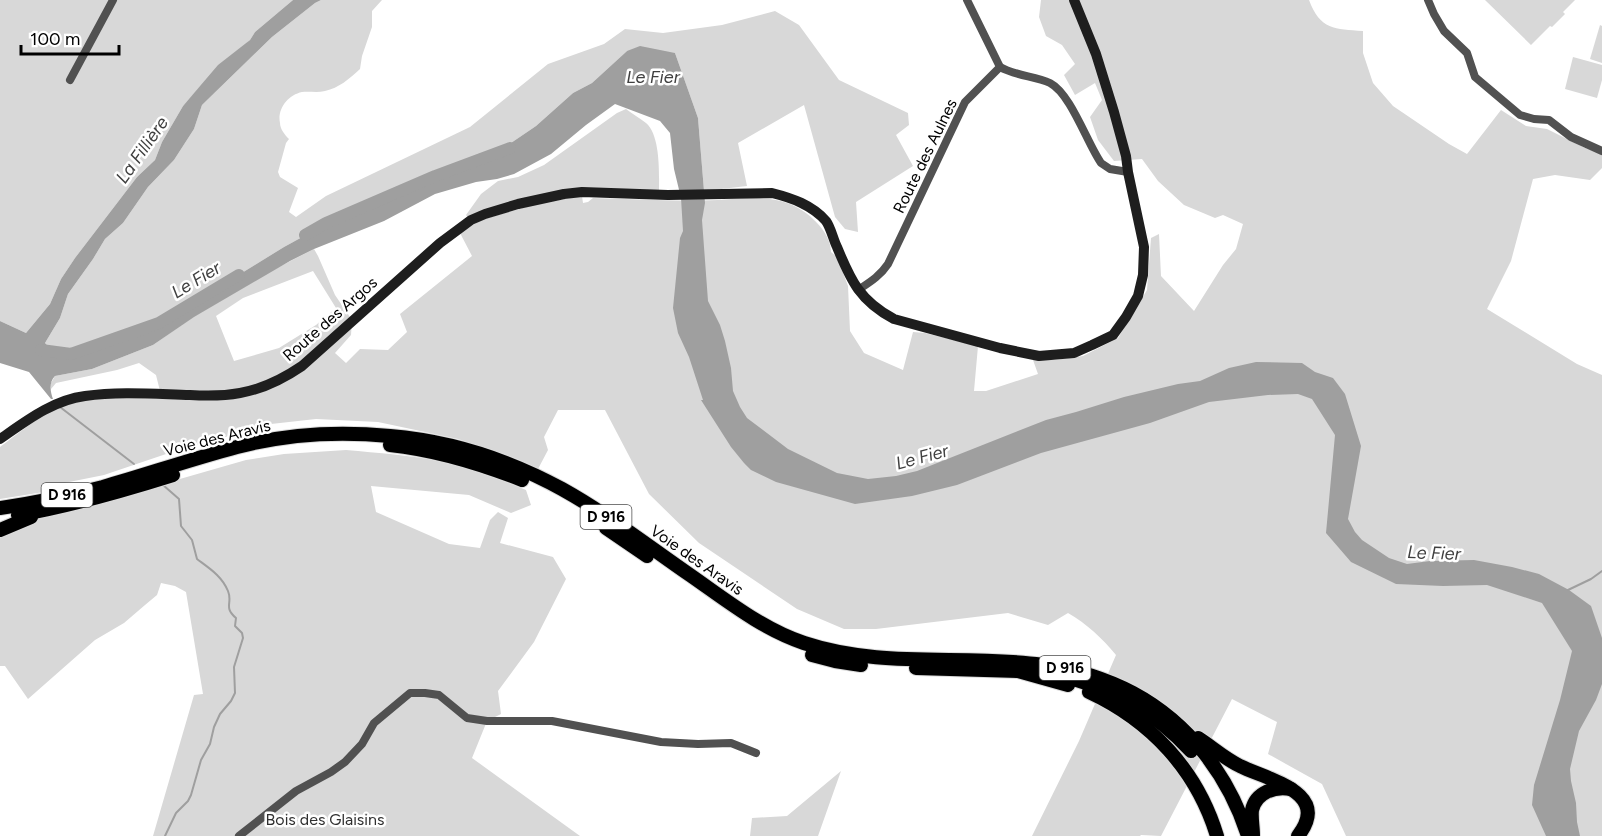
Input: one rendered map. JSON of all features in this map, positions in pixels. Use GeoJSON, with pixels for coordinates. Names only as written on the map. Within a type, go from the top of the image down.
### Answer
{"type":"FeatureCollection","features":[{"type":"Feature","properties":{"kind":"highway","name":"Voie des Aravis"},"geometry":{"type":"LineString","coordinates":[[0,508],[82,492],[265,441],[312,435],[352,434],[416,439],[454,447],[504,462],[564,490],[753,618],[801,642],[825,649],[872,657],[993,660],[1058,666],[1084,672],[1120,686],[1167,716],[1189,735],[1213,764],[1234,800],[1248,836]]}},
{"type":"Feature","properties":{"kind":"highway","name":"Voie des Aravis"},"geometry":{"type":"LineString","coordinates":[[0,518],[97,498],[236,457],[310,444],[373,444],[425,450],[480,464],[543,490],[580,511],[734,616],[794,649],[822,658],[860,665],[1048,674],[1087,683],[1121,697],[1158,721],[1196,756],[1218,786],[1239,836]]}},
{"type":"Feature","properties":{"kind":"highway"},"geometry":{"type":"LineString","coordinates":[[0,530],[50,509]]}},
{"type":"Feature","properties":{"kind":"highway"},"geometry":{"type":"LineString","coordinates":[[1018,671],[1085,691],[1119,708],[1149,730],[1173,754],[1191,778],[1206,806],[1217,836]]}},
{"type":"Feature","properties":{"kind":"highway"},"geometry":{"type":"LineString","coordinates":[[1167,716],[1232,762],[1272,778],[1293,790],[1302,799],[1307,812],[1305,826],[1298,836]]}},
{"type":"Feature","properties":{"kind":"highway"},"geometry":{"type":"LineString","coordinates":[[1254,836],[1252,814],[1253,806],[1258,798],[1272,789],[1293,790]]}},
{"type":"Feature","properties":{"kind":"street"},"geometry":{"type":"LineString","coordinates":[[70,80],[113,0]]}},
{"type":"Feature","properties":{"kind":"street"},"geometry":{"type":"LineString","coordinates":[[967,0],[1000,67],[1046,81],[1058,89],[1101,163],[1110,169],[1128,172]]}},
{"type":"Feature","properties":{"kind":"street","name":"Route des Argos"},"geometry":{"type":"LineString","coordinates":[[0,439],[49,407],[83,396],[106,394],[212,396],[237,394],[269,385],[302,366],[454,231],[478,217],[518,204],[564,194],[603,192],[634,195],[772,194],[787,197],[802,203],[827,223],[848,273],[858,290],[881,312],[894,319],[1000,348],[1040,356],[1074,353],[1113,335],[1126,317],[1138,296],[1143,275],[1144,248],[1126,156],[1096,54],[1074,0]]}},
{"type":"Feature","properties":{"kind":"street"},"geometry":{"type":"LineString","coordinates":[[1428,0],[1444,31],[1467,53],[1475,77],[1520,115],[1549,120],[1571,137],[1602,151]]}},
{"type":"Feature","properties":{"kind":"street","name":"Route des Aulnes"},"geometry":{"type":"LineString","coordinates":[[858,290],[883,272],[965,102],[1000,67]]}},
{"type":"Feature","properties":{"kind":"street"},"geometry":{"type":"LineString","coordinates":[[239,836],[296,790],[345,762],[362,744],[375,723],[410,693],[440,695],[467,718],[487,721],[552,721],[661,742],[731,743],[756,753]]}},
{"type":"Feature","properties":{"kind":"green space"},"geometry":{"type":"Polygon","coordinates":[[[0,0],[293,0],[255,32],[250,40],[183,106],[162,142],[155,160],[137,177],[75,258],[61,279],[50,304],[26,333],[0,321],[0,0]]]}},
{"type":"Feature","properties":{"kind":"green space"},"geometry":{"type":"Polygon","coordinates":[[[321,0],[382,0],[372,11],[372,27],[360,69],[344,83],[330,90],[302,92],[292,96],[280,113],[280,125],[289,139],[278,172],[280,177],[298,188],[289,212],[296,217],[326,196],[470,127],[548,64],[604,44],[625,29],[663,33],[722,25],[775,11],[799,25],[839,80],[908,113],[909,125],[896,135],[913,166],[856,202],[858,232],[845,229],[835,217],[804,105],[738,143],[747,186],[704,191],[698,118],[675,53],[627,51],[592,83],[573,93],[536,126],[489,158],[435,177],[326,224],[284,247],[159,324],[137,334],[78,354],[65,354],[52,349],[45,343],[60,318],[68,294],[105,239],[123,223],[148,187],[174,160],[194,129],[202,105],[272,37],[321,0]]]}},
{"type":"Feature","properties":{"kind":"green space"},"geometry":{"type":"Polygon","coordinates":[[[1041,0],[1309,0],[1318,17],[1330,26],[1344,30],[1363,31],[1363,53],[1373,83],[1393,106],[1467,154],[1501,110],[1526,126],[1547,129],[1602,154],[1602,168],[1590,180],[1555,175],[1533,179],[1511,261],[1487,309],[1577,364],[1602,375],[1602,836],[1346,836],[1322,784],[1268,754],[1277,722],[1232,699],[1161,836],[1032,836],[1079,741],[1116,655],[1100,637],[1068,613],[1048,625],[1008,613],[876,629],[844,629],[797,609],[699,543],[649,494],[605,410],[558,410],[544,437],[548,450],[538,469],[517,459],[458,439],[378,422],[316,419],[271,424],[169,453],[104,475],[54,485],[50,491],[0,499],[0,447],[45,415],[63,405],[83,400],[162,399],[156,375],[139,363],[56,383],[51,389],[55,376],[92,369],[153,345],[193,317],[314,249],[335,295],[352,320],[351,335],[335,353],[346,363],[360,349],[388,350],[407,332],[400,314],[472,256],[460,233],[481,220],[536,204],[582,196],[583,203],[593,198],[687,201],[753,198],[770,199],[794,206],[802,210],[822,229],[827,236],[831,252],[837,257],[848,286],[850,331],[864,353],[903,370],[913,332],[978,346],[974,391],[986,391],[1038,374],[1033,360],[1083,356],[1118,338],[1147,290],[1151,238],[1159,234],[1161,276],[1194,311],[1236,249],[1243,224],[1223,215],[1215,218],[1184,205],[1158,181],[1142,159],[1114,161],[1098,140],[1090,117],[1102,100],[1095,83],[1075,95],[1064,75],[1075,64],[1062,45],[1046,36],[1039,17],[1041,0]],[[313,271],[243,298],[216,316],[234,361],[279,348],[316,325],[336,308],[313,271]]]}},
{"type":"Feature","properties":{"kind":"green space"},"geometry":{"type":"Polygon","coordinates":[[[1485,0],[1575,0],[1563,12],[1565,14],[1531,45],[1485,0]]]}},
{"type":"Feature","properties":{"kind":"green space"},"geometry":{"type":"Polygon","coordinates":[[[1600,25],[1602,26],[1602,63],[1590,59],[1600,25]]]}},
{"type":"Feature","properties":{"kind":"green space"},"geometry":{"type":"Polygon","coordinates":[[[1573,57],[1602,65],[1602,80],[1597,98],[1565,89],[1573,57]]]}},
{"type":"Feature","properties":{"kind":"green space"},"geometry":{"type":"Polygon","coordinates":[[[626,109],[651,129],[657,146],[659,193],[605,188],[468,218],[466,215],[481,194],[498,181],[518,177],[544,165],[626,109]]]}},
{"type":"Feature","properties":{"kind":"green space","name":"Bois des Glaisins"},"geometry":{"type":"Polygon","coordinates":[[[346,450],[442,462],[526,490],[531,505],[511,513],[469,495],[371,486],[376,512],[449,544],[480,548],[490,520],[498,512],[508,518],[500,543],[553,557],[566,579],[534,642],[498,691],[501,714],[487,721],[472,758],[580,836],[153,836],[194,695],[203,694],[186,592],[175,586],[161,583],[157,595],[124,623],[95,640],[28,699],[5,666],[0,666],[0,534],[37,518],[246,460],[284,454],[346,450]]]}},
{"type":"Feature","properties":{"kind":"green space"},"geometry":{"type":"Polygon","coordinates":[[[841,771],[818,836],[750,836],[752,818],[787,816],[841,771]]]}},
{"type":"Feature","properties":{"kind":"water"},"geometry":{"type":"Polygon","coordinates":[[[293,0],[321,0],[272,37],[202,105],[194,129],[174,160],[148,187],[123,223],[105,239],[68,294],[60,318],[45,343],[53,350],[65,354],[78,354],[137,334],[159,324],[284,247],[326,224],[435,177],[489,158],[536,126],[573,93],[592,83],[627,51],[640,46],[675,53],[698,118],[705,203],[702,220],[708,301],[725,341],[733,391],[747,418],[788,449],[837,473],[868,479],[917,471],[1046,420],[1124,397],[1200,381],[1229,368],[1256,362],[1302,363],[1315,372],[1333,378],[1345,394],[1361,446],[1348,519],[1362,540],[1389,558],[1407,564],[1474,560],[1539,574],[1569,590],[1591,606],[1602,638],[1602,684],[1579,731],[1570,769],[1580,836],[1546,836],[1532,805],[1534,785],[1560,700],[1572,651],[1542,603],[1487,585],[1396,584],[1351,562],[1326,533],[1335,435],[1312,399],[1298,394],[1209,402],[1150,423],[1041,453],[957,485],[912,496],[855,504],[776,482],[751,470],[731,447],[701,400],[703,400],[689,357],[678,333],[673,308],[680,238],[683,231],[681,198],[674,169],[670,133],[660,121],[615,104],[551,154],[514,174],[435,194],[384,221],[290,261],[194,317],[153,345],[92,369],[55,376],[51,387],[53,399],[29,372],[0,363],[0,321],[26,333],[50,304],[61,279],[75,258],[137,177],[155,160],[162,142],[183,106],[218,65],[250,40],[255,32],[293,0]]]}},
{"type":"Feature","properties":{"kind":"waterway","name":"Le Fier"},"geometry":{"type":"LineString","coordinates":[[305,235],[326,223],[435,176],[510,148]]}},
{"type":"Feature","properties":{"kind":"waterway","name":"Le Fier"},"geometry":{"type":"LineString","coordinates":[[41,350],[71,354],[159,323],[239,275]]}},
{"type":"Feature","properties":{"kind":"waterway"},"geometry":{"type":"LineString","coordinates":[[60,407],[134,464]]}},
{"type":"Feature","properties":{"kind":"waterway"},"geometry":{"type":"LineString","coordinates":[[163,485],[179,499],[181,526],[192,540],[197,559],[215,573],[225,586],[229,595],[230,611],[236,618],[235,626],[242,633],[243,638],[234,667],[235,693],[214,727],[191,795],[176,813],[165,836]]}},
{"type":"Feature","properties":{"kind":"waterway"},"geometry":{"type":"LineString","coordinates":[[1568,590],[1602,571]]}},
{"type":"Feature","properties":{"kind":"water label","name":"La Fillière"},"geometry":{"type":"Point","coordinates":[142,150]}}]}
